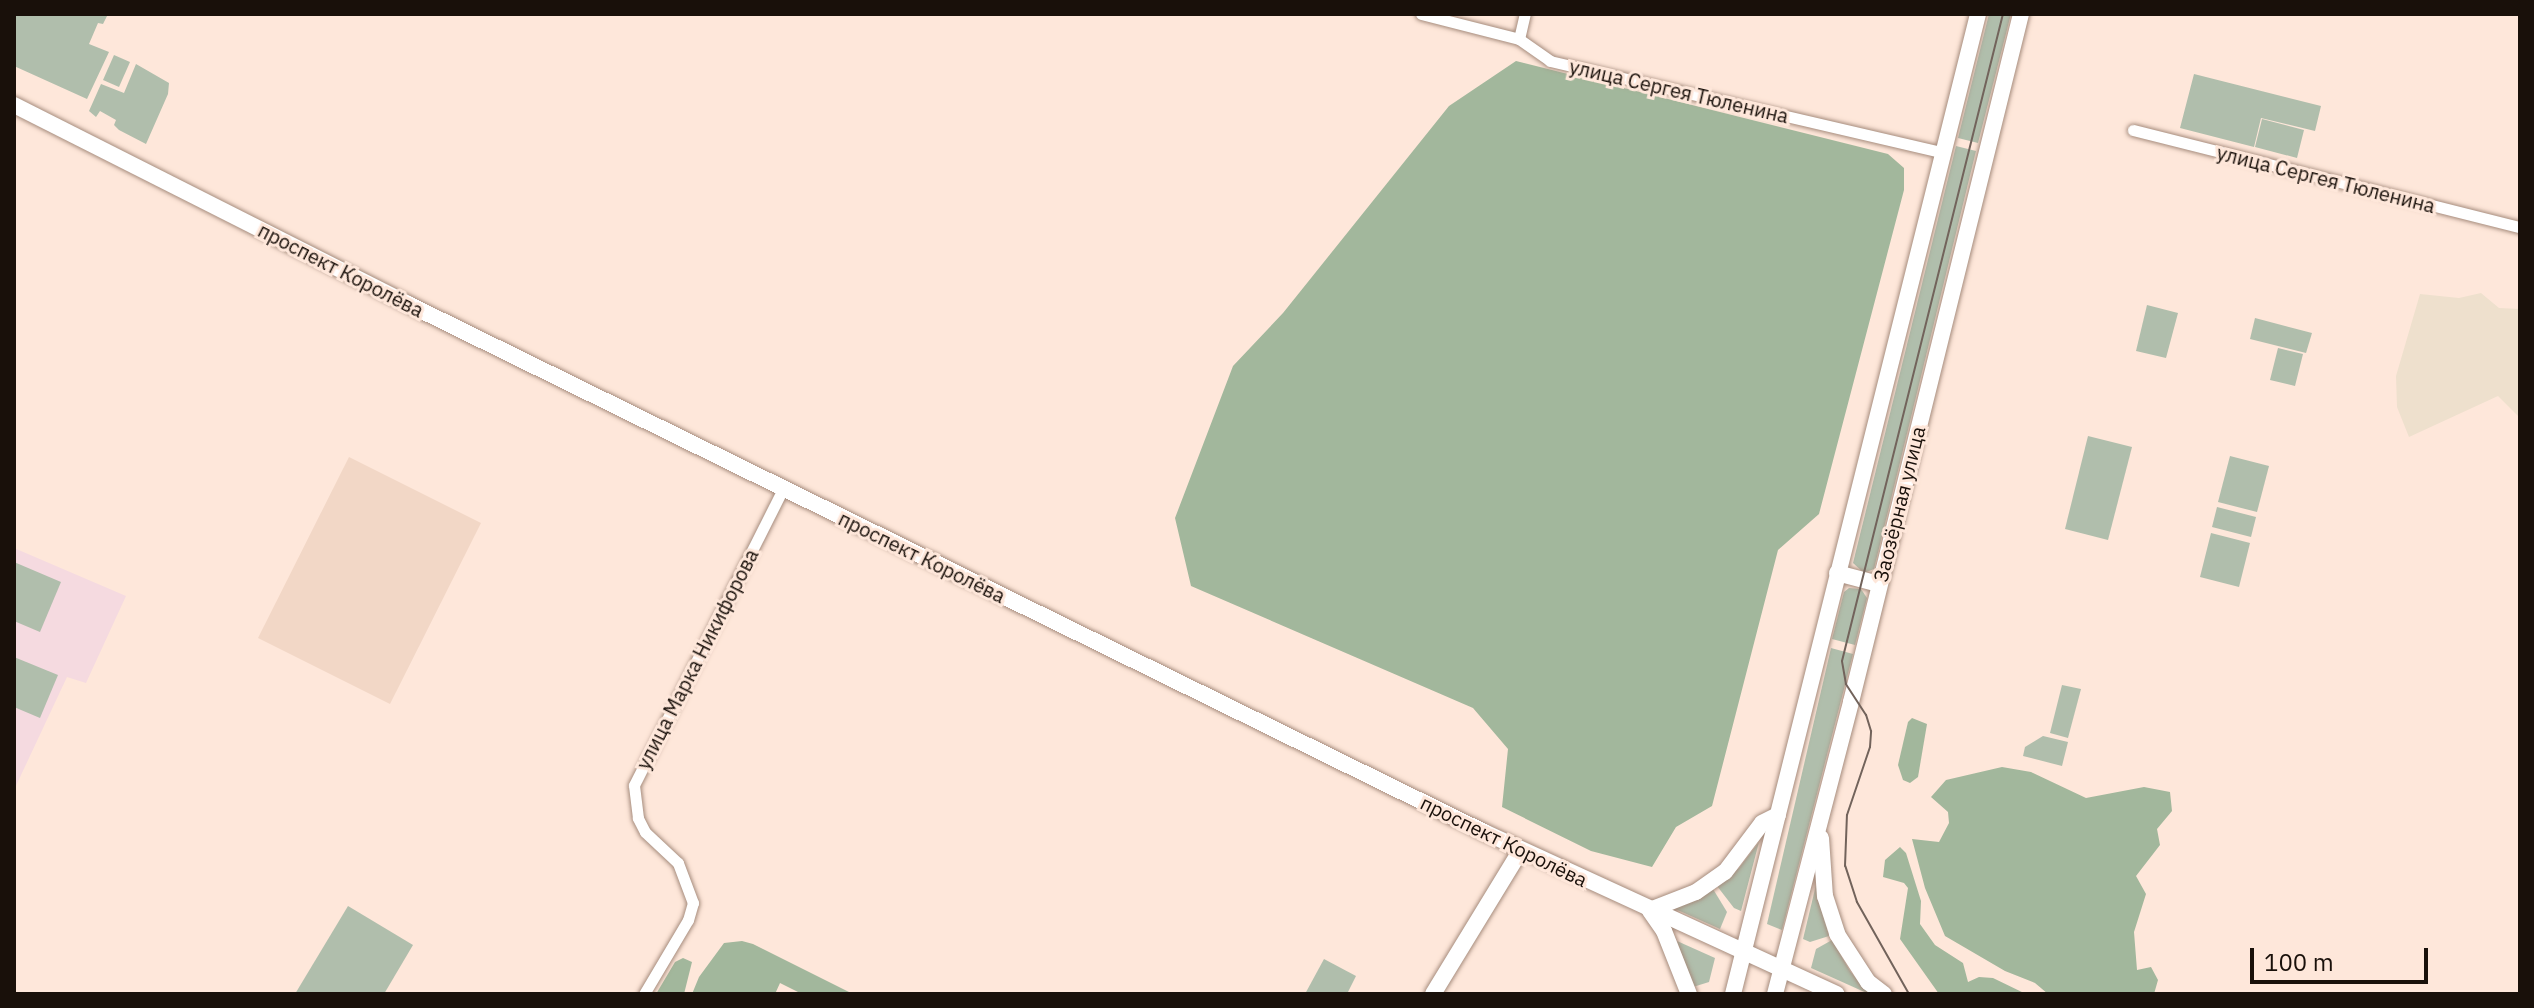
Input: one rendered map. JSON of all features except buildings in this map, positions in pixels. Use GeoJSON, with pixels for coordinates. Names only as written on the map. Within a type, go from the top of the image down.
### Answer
{"type":"FeatureCollection","features":[{"type":"Feature","properties":{"kind":"main road"},"geometry":{"type":"LineString","coordinates":[[1733,994],[1978,14]]}},
{"type":"Feature","properties":{"kind":"main road","name":"Заозёрная улица"},"geometry":{"type":"LineString","coordinates":[[1775,994],[2021,14]]}},
{"type":"Feature","properties":{"kind":"main road","name":"проспект Королёва"},"geometry":{"type":"LineString","coordinates":[[14,105],[783,489],[1521,850],[1837,994]]}},
{"type":"Feature","properties":{"kind":"main road"},"geometry":{"type":"LineString","coordinates":[[1837,573],[1879,584]]}},
{"type":"Feature","properties":{"kind":"main road"},"geometry":{"type":"LineString","coordinates":[[1821,812],[1821,866],[1830,915],[1850,957],[1868,982],[1884,994]]}},
{"type":"Feature","properties":{"kind":"main road"},"geometry":{"type":"LineString","coordinates":[[1689,994],[1664,931],[1650,910],[1696,892],[1725,872],[1762,823],[1778,815]]}},
{"type":"Feature","properties":{"kind":"main road"},"geometry":{"type":"LineString","coordinates":[[1433,994],[1521,850]]}},
{"type":"Feature","properties":{"kind":"street","name":"улица Сергея Тюленина"},"geometry":{"type":"LineString","coordinates":[[1421,14],[1519,39],[1550,61],[1944,153]]}},
{"type":"Feature","properties":{"kind":"street"},"geometry":{"type":"LineString","coordinates":[[1519,39],[1525,14]]}},
{"type":"Feature","properties":{"kind":"street","name":"улица Сергея Тюленина"},"geometry":{"type":"LineString","coordinates":[[2133,130],[2520,227]]}},
{"type":"Feature","properties":{"kind":"street","name":"улица Марка Никифорова"},"geometry":{"type":"LineString","coordinates":[[644,994],[688,920],[693,903],[678,863],[645,832],[638,818],[634,785],[783,489]]}},
{"type":"Feature","properties":{"kind":"shaded area"},"geometry":{"type":"Polygon","coordinates":[[[2481,293],[2499,308],[2520,309],[2520,418],[2498,396],[2409,437],[2397,407],[2396,376],[2420,294],[2459,298],[2481,293]]]}},
{"type":"Feature","properties":{"kind":"shaded area"},"geometry":{"type":"Polygon","coordinates":[[[349,457],[481,523],[390,704],[258,638],[349,457]]]}},
{"type":"Feature","properties":{"kind":"shaded area"},"geometry":{"type":"Polygon","coordinates":[[[14,548],[126,596],[86,683],[67,677],[14,790],[14,548]]]}},
{"type":"Feature","properties":{"kind":"green space"},"geometry":{"type":"Polygon","coordinates":[[[14,14],[108,14],[103,24],[98,23],[89,44],[109,52],[87,99],[14,66],[14,14]]]}},
{"type":"Feature","properties":{"kind":"green space"},"geometry":{"type":"Polygon","coordinates":[[[1989,14],[2011,14],[1978,143],[1958,138],[1989,14]]]}},
{"type":"Feature","properties":{"kind":"green space"},"geometry":{"type":"Polygon","coordinates":[[[114,55],[130,62],[119,87],[103,80],[114,55]]]}},
{"type":"Feature","properties":{"kind":"green space"},"geometry":{"type":"Polygon","coordinates":[[[1516,61],[1888,154],[1904,168],[1904,190],[1819,514],[1778,550],[1712,806],[1676,827],[1652,867],[1591,851],[1502,807],[1508,749],[1473,708],[1191,586],[1175,518],[1233,366],[1283,313],[1449,106],[1516,61]]]}},
{"type":"Feature","properties":{"kind":"green space"},"geometry":{"type":"Polygon","coordinates":[[[136,64],[169,83],[168,94],[146,144],[119,130],[114,125],[116,120],[100,111],[96,117],[89,111],[101,84],[124,93],[136,64]]]}},
{"type":"Feature","properties":{"kind":"green space"},"geometry":{"type":"Polygon","coordinates":[[[2194,74],[2321,106],[2315,131],[2261,118],[2254,147],[2180,128],[2194,74]]]}},
{"type":"Feature","properties":{"kind":"green space"},"geometry":{"type":"Polygon","coordinates":[[[2262,119],[2304,130],[2297,158],[2255,147],[2262,119]]]}},
{"type":"Feature","properties":{"kind":"green space"},"geometry":{"type":"Polygon","coordinates":[[[1956,146],[1976,151],[1874,569],[1864,573],[1853,563],[1956,146]]]}},
{"type":"Feature","properties":{"kind":"green space"},"geometry":{"type":"Polygon","coordinates":[[[2147,305],[2178,313],[2166,358],[2136,351],[2147,305]]]}},
{"type":"Feature","properties":{"kind":"green space"},"geometry":{"type":"Polygon","coordinates":[[[2255,318],[2312,333],[2306,353],[2250,339],[2255,318]]]}},
{"type":"Feature","properties":{"kind":"green space"},"geometry":{"type":"Polygon","coordinates":[[[2278,348],[2303,354],[2295,386],[2270,380],[2278,348]]]}},
{"type":"Feature","properties":{"kind":"green space"},"geometry":{"type":"Polygon","coordinates":[[[2088,436],[2132,447],[2108,540],[2065,529],[2088,436]]]}},
{"type":"Feature","properties":{"kind":"green space"},"geometry":{"type":"Polygon","coordinates":[[[2230,456],[2269,466],[2257,512],[2218,502],[2230,456]]]}},
{"type":"Feature","properties":{"kind":"green space"},"geometry":{"type":"Polygon","coordinates":[[[2217,507],[2256,517],[2251,537],[2212,527],[2217,507]]]}},
{"type":"Feature","properties":{"kind":"green space"},"geometry":{"type":"Polygon","coordinates":[[[2211,533],[2250,543],[2239,587],[2200,577],[2211,533]]]}},
{"type":"Feature","properties":{"kind":"green space"},"geometry":{"type":"Polygon","coordinates":[[[14,562],[61,582],[40,632],[14,621],[14,562]]]}},
{"type":"Feature","properties":{"kind":"green space"},"geometry":{"type":"Polygon","coordinates":[[[1849,588],[1861,589],[1867,598],[1855,645],[1832,639],[1844,592],[1849,588]]]}},
{"type":"Feature","properties":{"kind":"green space"},"geometry":{"type":"Polygon","coordinates":[[[1831,648],[1853,654],[1782,930],[1767,924],[1831,648]]]}},
{"type":"Feature","properties":{"kind":"green space"},"geometry":{"type":"Polygon","coordinates":[[[14,657],[58,675],[40,718],[14,707],[14,657]]]}},
{"type":"Feature","properties":{"kind":"green space"},"geometry":{"type":"Polygon","coordinates":[[[2062,685],[2081,689],[2068,738],[2050,733],[2062,685]]]}},
{"type":"Feature","properties":{"kind":"green space"},"geometry":{"type":"Polygon","coordinates":[[[1912,718],[1927,724],[1918,777],[1910,783],[1903,780],[1898,765],[1908,722],[1912,718]]]}},
{"type":"Feature","properties":{"kind":"green space"},"geometry":{"type":"Polygon","coordinates":[[[2043,736],[2068,742],[2062,766],[2023,756],[2025,747],[2043,736]]]}},
{"type":"Feature","properties":{"kind":"green space"},"geometry":{"type":"Polygon","coordinates":[[[2002,767],[2031,772],[2086,798],[2144,787],[2170,792],[2172,811],[2157,829],[2160,845],[2136,876],[2146,894],[2134,932],[2137,970],[2151,967],[2158,980],[2154,994],[2048,994],[2035,983],[2005,971],[1945,936],[1925,888],[1912,839],[1939,842],[1949,823],[1948,812],[1931,797],[1946,780],[2002,767]]]}},
{"type":"Feature","properties":{"kind":"green space"},"geometry":{"type":"Polygon","coordinates":[[[1759,842],[1741,911],[1734,908],[1717,886],[1739,868],[1759,842]]]}},
{"type":"Feature","properties":{"kind":"green space"},"geometry":{"type":"Polygon","coordinates":[[[1900,847],[1906,853],[1921,901],[1920,924],[1935,945],[1963,963],[1968,982],[1979,977],[1993,978],[2026,994],[1939,994],[1900,939],[1908,888],[1904,883],[1883,877],[1885,860],[1900,847]]]}},
{"type":"Feature","properties":{"kind":"green space"},"geometry":{"type":"Polygon","coordinates":[[[1816,885],[1829,936],[1810,942],[1803,939],[1816,885]]]}},
{"type":"Feature","properties":{"kind":"green space"},"geometry":{"type":"Polygon","coordinates":[[[1713,889],[1727,912],[1720,929],[1673,908],[1713,889]]]}},
{"type":"Feature","properties":{"kind":"green space"},"geometry":{"type":"Polygon","coordinates":[[[348,906],[413,945],[384,994],[295,994],[348,906]]]}},
{"type":"Feature","properties":{"kind":"green space"},"geometry":{"type":"Polygon","coordinates":[[[1832,940],[1850,971],[1869,994],[1811,968],[1816,949],[1832,940]]]}},
{"type":"Feature","properties":{"kind":"green space"},"geometry":{"type":"Polygon","coordinates":[[[742,941],[853,994],[802,994],[780,983],[775,994],[692,994],[699,977],[724,943],[742,941]]]}},
{"type":"Feature","properties":{"kind":"green space"},"geometry":{"type":"Polygon","coordinates":[[[1677,941],[1715,958],[1709,982],[1693,987],[1677,941]]]}},
{"type":"Feature","properties":{"kind":"green space"},"geometry":{"type":"Polygon","coordinates":[[[683,958],[692,962],[684,994],[656,994],[675,962],[683,958]]]}},
{"type":"Feature","properties":{"kind":"green space"},"geometry":{"type":"Polygon","coordinates":[[[1324,959],[1356,976],[1347,994],[1305,994],[1324,959]]]}},
{"type":"Feature","properties":{"kind":"tram line"},"geometry":{"type":"LineString","coordinates":[[1909,994],[1857,902],[1845,866],[1847,815],[1870,747],[1871,731],[1866,715],[1846,684],[1842,661],[2003,14]]}}]}
